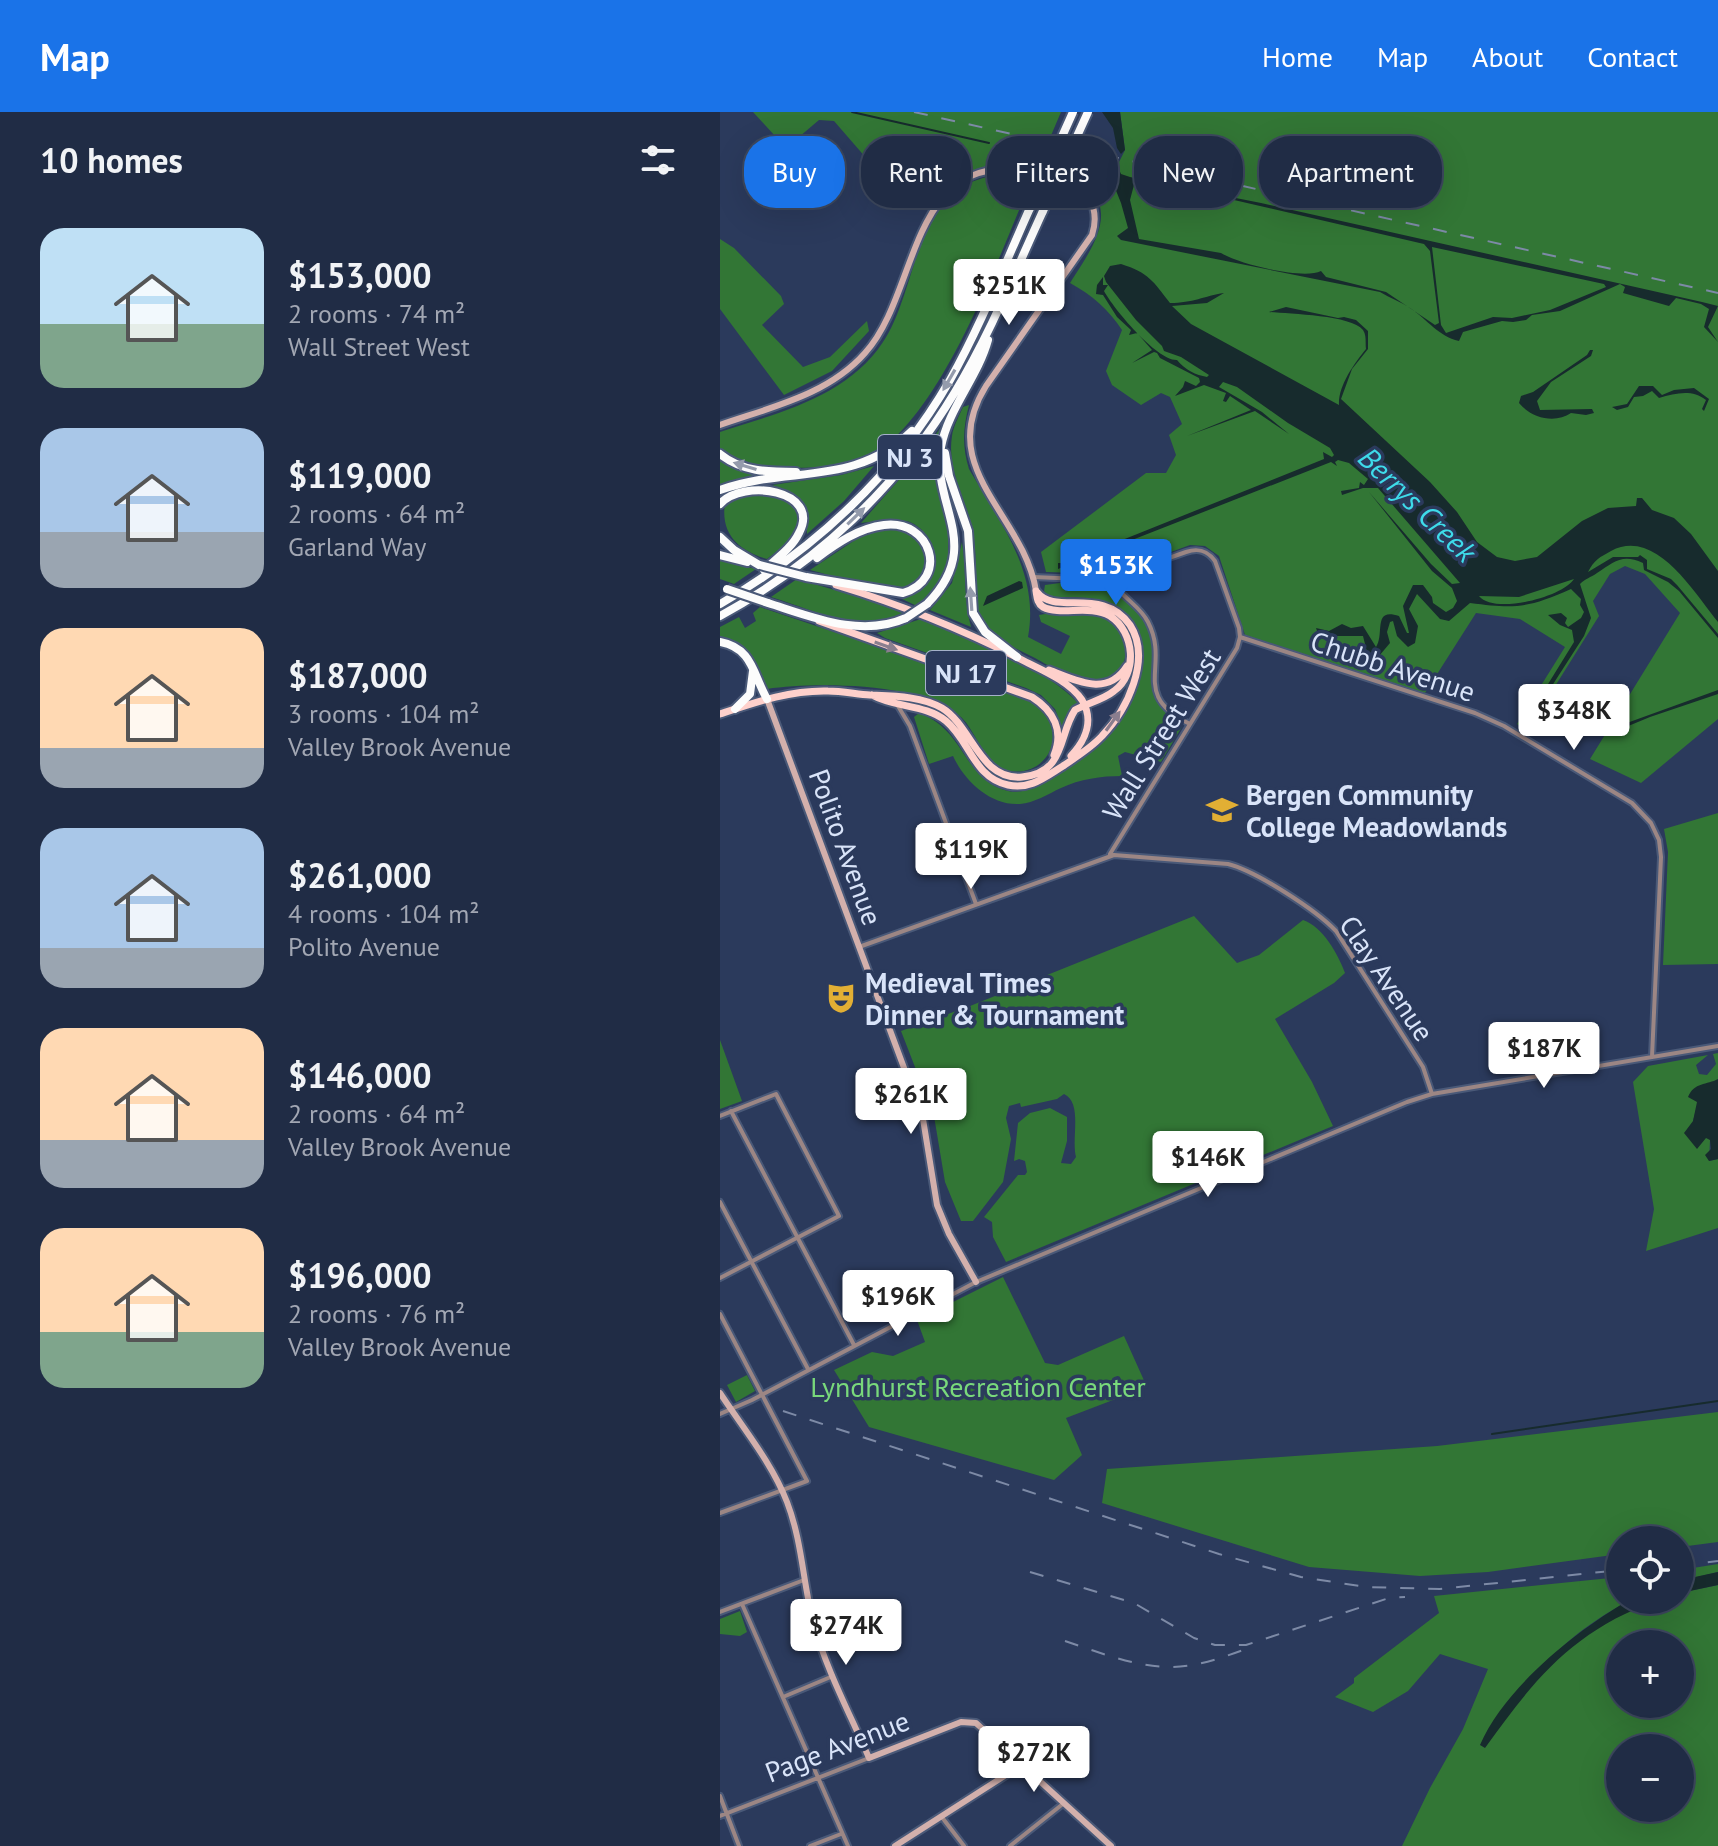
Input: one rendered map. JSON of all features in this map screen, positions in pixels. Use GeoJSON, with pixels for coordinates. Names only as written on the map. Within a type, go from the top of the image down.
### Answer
{"type":"FeatureCollection","features":[{"type":"Feature","properties":{"kind":"highway","name":"NJ 3"},"geometry":{"type":"LineString","coordinates":[[720,604],[803,548],[854,504],[899,454],[929,413],[971,340],[1073,112]]}},
{"type":"Feature","properties":{"kind":"highway","name":"NJ 3"},"geometry":{"type":"LineString","coordinates":[[720,616],[797,567],[861,512],[917,448],[955,392],[993,322],[1088,112]]}},
{"type":"Feature","properties":{"kind":"highway"},"geometry":{"type":"LineString","coordinates":[[814,618],[866,627],[886,625],[906,618],[927,604],[945,579],[954,551],[941,451],[946,430],[985,349],[993,322]]}},
{"type":"Feature","properties":{"kind":"highway"},"geometry":{"type":"LineString","coordinates":[[720,490],[745,483],[857,466],[899,443],[929,413]]}},
{"type":"Feature","properties":{"kind":"highway"},"geometry":{"type":"LineString","coordinates":[[946,430],[944,447],[947,465],[969,537],[973,613],[985,632],[1020,659]]}},
{"type":"Feature","properties":{"kind":"highway"},"geometry":{"type":"LineString","coordinates":[[720,454],[752,470],[829,471]]}},
{"type":"Feature","properties":{"kind":"highway"},"geometry":{"type":"LineString","coordinates":[[720,504],[737,492],[774,492],[791,499],[802,516],[801,529],[793,542],[740,592]]}},
{"type":"Feature","properties":{"kind":"highway"},"geometry":{"type":"LineString","coordinates":[[797,567],[811,563],[854,534],[884,525],[901,525],[912,529],[929,550],[930,566],[926,577],[915,589],[903,593],[808,578]]}},
{"type":"Feature","properties":{"kind":"highway"},"geometry":{"type":"LineString","coordinates":[[720,537],[759,565]]}},
{"type":"Feature","properties":{"kind":"highway","name":"NJ 17"},"geometry":{"type":"LineString","coordinates":[[720,555],[808,578]]}},
{"type":"Feature","properties":{"kind":"highway","name":"NJ 17"},"geometry":{"type":"LineString","coordinates":[[724,588],[814,618]]}},
{"type":"Feature","properties":{"kind":"highway"},"geometry":{"type":"LineString","coordinates":[[720,642],[739,649],[751,663],[767,699]]}},
{"type":"Feature","properties":{"kind":"highway"},"geometry":{"type":"LineString","coordinates":[[735,709],[751,691],[754,676],[751,663]]}},
{"type":"Feature","properties":{"kind":"main road","name":"NJ 17"},"geometry":{"type":"LineString","coordinates":[[808,578],[916,612],[1020,659],[1072,689],[1084,705],[1088,723],[1083,740],[1055,771],[1028,785],[1011,786],[998,783],[978,767],[950,724],[920,709],[872,695]]}},
{"type":"Feature","properties":{"kind":"main road"},"geometry":{"type":"LineString","coordinates":[[1036,591],[1038,602],[1045,607],[1092,610],[1110,616],[1126,633],[1130,652],[1127,673],[1121,685],[1072,715],[1057,756],[1038,772]]}},
{"type":"Feature","properties":{"kind":"main road"},"geometry":{"type":"LineString","coordinates":[[1036,591],[1047,601],[1097,603],[1114,610],[1130,626],[1138,647],[1133,684],[1118,716],[1096,742],[1055,771]]}},
{"type":"Feature","properties":{"kind":"main road","name":"NJ 17"},"geometry":{"type":"LineString","coordinates":[[720,714],[767,699],[821,691],[892,696],[937,705],[957,720],[985,761],[997,771],[1020,777],[1038,772],[1052,758],[1058,739],[1055,720],[1039,702],[1018,691],[823,624],[814,618]]}},
{"type":"Feature","properties":{"kind":"main road"},"geometry":{"type":"LineString","coordinates":[[1020,659],[1084,683],[1100,685],[1121,674],[1130,652]]}},
{"type":"Feature","properties":{"kind":"street"},"geometry":{"type":"LineString","coordinates":[[720,425],[816,391],[856,363],[877,339],[891,315],[928,215],[941,198],[957,185],[982,173],[1010,169],[1046,174],[1072,182],[1085,192],[1093,206],[1095,221],[1092,235],[983,391],[973,412],[969,431],[975,468],[1023,550],[1036,591]]}},
{"type":"Feature","properties":{"kind":"street","name":"Wall Street West"},"geometry":{"type":"LineString","coordinates":[[859,947],[1109,856],[1237,648],[1240,637],[1217,566],[1205,551],[1189,551],[1113,579],[1033,577]]}},
{"type":"Feature","properties":{"kind":"street"},"geometry":{"type":"LineString","coordinates":[[1113,579],[1118,591],[1150,620],[1155,643],[1158,698],[1167,711],[1190,724]]}},
{"type":"Feature","properties":{"kind":"street","name":"Chubb Avenue"},"geometry":{"type":"LineString","coordinates":[[1240,637],[1475,713],[1504,726],[1632,803],[1646,815],[1656,831],[1661,857],[1652,1057]]}},
{"type":"Feature","properties":{"kind":"street","name":"Polito Avenue"},"geometry":{"type":"LineString","coordinates":[[767,699],[923,1119],[937,1205],[976,1282]]}},
{"type":"Feature","properties":{"kind":"street"},"geometry":{"type":"LineString","coordinates":[[895,703],[910,726],[976,904]]}},
{"type":"Feature","properties":{"kind":"street"},"geometry":{"type":"LineString","coordinates":[[910,726],[910,715],[920,709]]}},
{"type":"Feature","properties":{"kind":"street","name":"Clay Avenue"},"geometry":{"type":"LineString","coordinates":[[1109,856],[1130,854],[1236,866],[1321,917],[1342,939],[1423,1067],[1432,1094]]}},
{"type":"Feature","properties":{"kind":"street"},"geometry":{"type":"LineString","coordinates":[[720,1414],[976,1282],[1406,1102],[1432,1094],[1718,1046]]}},
{"type":"Feature","properties":{"kind":"street"},"geometry":{"type":"LineString","coordinates":[[720,1116],[776,1094],[839,1216],[720,1278]]}},
{"type":"Feature","properties":{"kind":"street"},"geometry":{"type":"LineString","coordinates":[[731,1111],[854,1345]]}},
{"type":"Feature","properties":{"kind":"street"},"geometry":{"type":"LineString","coordinates":[[720,1202],[808,1369]]}},
{"type":"Feature","properties":{"kind":"street"},"geometry":{"type":"LineString","coordinates":[[720,1314],[807,1481],[720,1513]]}},
{"type":"Feature","properties":{"kind":"street"},"geometry":{"type":"LineString","coordinates":[[720,1393],[781,1490],[791,1514],[814,1623],[869,1758]]}},
{"type":"Feature","properties":{"kind":"street"},"geometry":{"type":"LineString","coordinates":[[720,1612],[806,1580]]}},
{"type":"Feature","properties":{"kind":"street"},"geometry":{"type":"LineString","coordinates":[[742,1604],[848,1846]]}},
{"type":"Feature","properties":{"kind":"street"},"geometry":{"type":"LineString","coordinates":[[783,1697],[834,1676]]}},
{"type":"Feature","properties":{"kind":"street","name":"Page Avenue"},"geometry":{"type":"LineString","coordinates":[[720,1816],[961,1722],[971,1721],[980,1725],[1023,1764]]}},
{"type":"Feature","properties":{"kind":"street"},"geometry":{"type":"LineString","coordinates":[[895,1846],[1023,1764],[1110,1846]]}},
{"type":"Feature","properties":{"kind":"street"},"geometry":{"type":"LineString","coordinates":[[720,1796],[739,1846]]}},
{"type":"Feature","properties":{"kind":"street"},"geometry":{"type":"LineString","coordinates":[[1010,1846],[1064,1802]]}},
{"type":"Feature","properties":{"kind":"street"},"geometry":{"type":"LineString","coordinates":[[941,1816],[964,1846]]}},
{"type":"Feature","properties":{"kind":"street"},"geometry":{"type":"LineString","coordinates":[[810,1846],[842,1834]]}},
{"type":"Feature","properties":{"kind":"green space"},"geometry":{"type":"Polygon","coordinates":[[[753,112],[1061,112],[1051,136],[987,136],[987,167],[971,172],[971,136],[861,136],[861,152],[834,121],[819,120],[800,136],[775,136],[753,112]]]}},
{"type":"Feature","properties":{"kind":"green space"},"geometry":{"type":"Polygon","coordinates":[[[1120,112],[1718,112],[1718,719],[1641,783],[1590,759],[1680,613],[1645,574],[1625,566],[1610,574],[1593,601],[1599,616],[1529,733],[1517,724],[1565,647],[1520,619],[1476,613],[1425,693],[1245,635],[1219,556],[1205,546],[1190,545],[1111,574],[1046,572],[1041,552],[1146,473],[1166,473],[1176,455],[1169,435],[1182,424],[1170,397],[1161,393],[1141,405],[1112,385],[1106,371],[1122,330],[1099,304],[1070,283],[1096,238],[1100,208],[1118,208],[1118,162],[1125,150],[1120,112]]]}},
{"type":"Feature","properties":{"kind":"green space"},"geometry":{"type":"Polygon","coordinates":[[[987,177],[987,208],[1020,208],[969,326],[926,400],[903,429],[869,456],[827,466],[755,466],[736,460],[720,449],[720,432],[788,410],[831,390],[868,361],[894,321],[919,249],[940,208],[971,208],[971,184],[987,177]]]}},
{"type":"Feature","properties":{"kind":"green space"},"geometry":{"type":"Polygon","coordinates":[[[720,239],[734,248],[781,296],[784,304],[762,325],[803,367],[830,357],[867,321],[869,331],[832,371],[784,395],[720,309],[720,239]]]}},
{"type":"Feature","properties":{"kind":"green space"},"geometry":{"type":"Polygon","coordinates":[[[969,405],[964,437],[969,469],[1015,549],[1023,570],[1030,613],[1028,637],[1061,654],[1070,636],[1041,622],[1039,615],[1076,612],[1104,617],[1120,629],[1125,639],[1124,660],[1113,677],[1092,682],[1062,673],[1000,639],[986,626],[975,608],[974,539],[955,476],[951,450],[955,425],[963,407],[969,405]]]}},
{"type":"Feature","properties":{"kind":"green space"},"geometry":{"type":"Polygon","coordinates":[[[945,422],[936,468],[948,528],[948,562],[938,584],[917,606],[902,599],[923,588],[932,574],[935,557],[930,541],[919,528],[907,521],[861,523],[945,422]]]}},
{"type":"Feature","properties":{"kind":"green space"},"geometry":{"type":"Polygon","coordinates":[[[720,458],[739,469],[763,474],[720,486],[720,458]]]}},
{"type":"Feature","properties":{"kind":"green space"},"geometry":{"type":"Polygon","coordinates":[[[874,466],[844,501],[807,534],[799,503],[772,485],[841,475],[874,466]]]}},
{"type":"Feature","properties":{"kind":"green space"},"geometry":{"type":"Polygon","coordinates":[[[742,495],[782,498],[796,507],[799,524],[795,532],[782,548],[767,559],[748,551],[729,533],[724,514],[725,503],[742,495]]]}},
{"type":"Feature","properties":{"kind":"green space"},"geometry":{"type":"Polygon","coordinates":[[[892,528],[907,531],[924,546],[926,559],[922,573],[913,584],[886,589],[810,570],[867,532],[892,528]]]}},
{"type":"Feature","properties":{"kind":"green space"},"geometry":{"type":"Polygon","coordinates":[[[962,542],[971,627],[930,610],[952,583],[962,542]]]}},
{"type":"Feature","properties":{"kind":"green space"},"geometry":{"type":"Polygon","coordinates":[[[720,560],[756,569],[734,584],[720,579],[720,560]]]}},
{"type":"Feature","properties":{"kind":"green space"},"geometry":{"type":"Polygon","coordinates":[[[797,579],[907,611],[892,619],[857,622],[771,597],[797,579]]]}},
{"type":"Feature","properties":{"kind":"green space"},"geometry":{"type":"Polygon","coordinates":[[[1045,585],[1110,585],[1138,612],[1151,638],[1153,689],[1167,713],[1183,725],[1161,762],[1125,752],[1118,756],[1122,776],[1083,780],[1030,802],[998,801],[971,782],[953,756],[929,764],[914,717],[919,713],[934,721],[956,742],[982,777],[1008,791],[1026,790],[1038,785],[1073,764],[1100,742],[1122,716],[1135,689],[1141,658],[1140,642],[1136,628],[1127,616],[1108,602],[1049,597],[1044,591],[1045,585]]]}},
{"type":"Feature","properties":{"kind":"green space"},"geometry":{"type":"Polygon","coordinates":[[[760,607],[1013,692],[1044,712],[1052,728],[1051,748],[1040,764],[1031,769],[1010,771],[994,763],[962,718],[945,706],[923,697],[869,687],[767,689],[745,651],[720,639],[720,627],[739,617],[745,628],[756,621],[753,613],[760,607]]]}},
{"type":"Feature","properties":{"kind":"green space"},"geometry":{"type":"Polygon","coordinates":[[[921,619],[1025,664],[1063,689],[1078,703],[1068,715],[1064,733],[1055,709],[1041,695],[877,633],[921,619]]]}},
{"type":"Feature","properties":{"kind":"green space"},"geometry":{"type":"Polygon","coordinates":[[[1718,813],[1718,964],[1663,965],[1668,852],[1664,829],[1718,813]]]}},
{"type":"Feature","properties":{"kind":"green space"},"geometry":{"type":"Polygon","coordinates":[[[1194,916],[1237,963],[1259,955],[1303,920],[1329,942],[1345,973],[1275,1019],[1312,1082],[1333,1126],[1006,1262],[993,1237],[992,1222],[984,1217],[1018,1175],[1027,1172],[1025,1161],[1014,1161],[1018,1123],[1030,1113],[1050,1108],[1067,1117],[1067,1141],[1061,1163],[1071,1164],[1076,1157],[1073,1105],[1064,1094],[1057,1099],[1021,1107],[1020,1103],[1009,1106],[1006,1118],[1011,1139],[1003,1182],[973,1221],[961,1221],[945,1182],[934,1116],[901,1031],[1194,916]]]}},
{"type":"Feature","properties":{"kind":"green space"},"geometry":{"type":"Polygon","coordinates":[[[720,1040],[742,1101],[720,1109],[720,1040]]]}},
{"type":"Feature","properties":{"kind":"green space"},"geometry":{"type":"Polygon","coordinates":[[[1718,1053],[1718,1079],[1698,1102],[1693,1121],[1710,1140],[1709,1161],[1718,1159],[1718,1228],[1646,1251],[1654,1209],[1633,1082],[1648,1066],[1708,1055],[1696,1065],[1699,1074],[1707,1075],[1716,1064],[1713,1054],[1718,1053]]]}},
{"type":"Feature","properties":{"kind":"green space","name":"Lyndhurst Recreation Center"},"geometry":{"type":"Polygon","coordinates":[[[1003,1277],[1045,1363],[1058,1365],[1124,1336],[1147,1387],[1066,1418],[1082,1455],[1054,1480],[869,1427],[834,1370],[872,1352],[893,1356],[925,1342],[917,1320],[1003,1277]]]}},
{"type":"Feature","properties":{"kind":"green space"},"geometry":{"type":"Polygon","coordinates":[[[747,1375],[755,1391],[736,1402],[727,1385],[747,1375]]]}},
{"type":"Feature","properties":{"kind":"green space"},"geometry":{"type":"Polygon","coordinates":[[[1718,1412],[1718,1542],[1694,1545],[1694,1526],[1606,1526],[1606,1556],[1488,1572],[1420,1576],[1309,1567],[1102,1503],[1107,1469],[1437,1446],[1718,1412]]]}},
{"type":"Feature","properties":{"kind":"green space"},"geometry":{"type":"Polygon","coordinates":[[[1718,1564],[1718,1572],[1694,1578],[1694,1568],[1718,1564]]]}},
{"type":"Feature","properties":{"kind":"green space"},"geometry":{"type":"Polygon","coordinates":[[[1606,1578],[1607,1614],[1556,1653],[1522,1697],[1572,1646],[1613,1619],[1624,1614],[1694,1614],[1694,1590],[1718,1585],[1718,1846],[1402,1846],[1463,1729],[1488,1669],[1440,1654],[1408,1691],[1373,1712],[1335,1697],[1354,1683],[1354,1678],[1439,1613],[1434,1596],[1606,1578]]]}},
{"type":"Feature","properties":{"kind":"green space"},"geometry":{"type":"Polygon","coordinates":[[[740,1611],[747,1632],[740,1636],[720,1634],[720,1619],[740,1611]]]}},
{"type":"Feature","properties":{"kind":"water"},"geometry":{"type":"Polygon","coordinates":[[[1102,112],[1120,112],[1125,150],[1121,154],[1118,136],[1115,136],[1102,112]]]}},
{"type":"Feature","properties":{"kind":"water"},"geometry":{"type":"Polygon","coordinates":[[[1118,167],[1121,174],[1134,178],[1130,200],[1139,239],[1221,253],[1271,270],[1300,274],[1321,271],[1326,277],[1386,292],[1407,306],[1380,292],[1121,240],[1117,236],[1128,228],[1121,203],[1118,167]]]}},
{"type":"Feature","properties":{"kind":"water"},"geometry":{"type":"Polygon","coordinates":[[[1243,199],[1259,203],[1259,206],[1243,202],[1243,199]]]}},
{"type":"Feature","properties":{"kind":"water"},"geometry":{"type":"Polygon","coordinates":[[[1268,208],[1283,208],[1718,306],[1708,327],[1718,342],[1704,327],[1709,309],[1701,304],[1676,298],[1669,306],[1623,293],[1625,287],[1620,284],[1560,311],[1532,315],[1526,320],[1502,321],[1463,332],[1459,341],[1452,339],[1413,310],[1435,325],[1439,323],[1430,251],[1424,244],[1268,208]],[[1432,247],[1441,325],[1446,333],[1493,317],[1512,318],[1550,310],[1606,287],[1604,284],[1432,247]]]}},
{"type":"Feature","properties":{"kind":"water","name":"Berrys Creek"},"geometry":{"type":"Polygon","coordinates":[[[1121,264],[1144,274],[1170,303],[1224,293],[1207,303],[1172,306],[1191,324],[1339,405],[1344,383],[1352,368],[1366,349],[1363,330],[1333,318],[1269,312],[1286,307],[1356,320],[1368,331],[1368,349],[1352,369],[1341,399],[1430,482],[1457,512],[1477,542],[1497,557],[1515,561],[1537,557],[1582,521],[1608,508],[1636,506],[1637,498],[1642,498],[1652,510],[1674,518],[1691,534],[1718,571],[1718,622],[1672,567],[1643,548],[1628,546],[1611,551],[1598,559],[1588,572],[1613,557],[1640,555],[1647,560],[1647,569],[1671,579],[1677,585],[1718,634],[1718,638],[1668,582],[1644,570],[1643,563],[1618,560],[1580,584],[1591,618],[1584,636],[1530,720],[1524,723],[1574,642],[1572,630],[1548,615],[1561,613],[1567,618],[1565,623],[1568,627],[1581,618],[1584,612],[1581,599],[1571,589],[1522,605],[1470,603],[1449,621],[1440,619],[1417,594],[1409,609],[1418,626],[1415,643],[1408,647],[1397,636],[1393,621],[1390,622],[1387,632],[1390,643],[1379,656],[1367,652],[1363,636],[1319,636],[1316,628],[1329,631],[1342,624],[1351,628],[1363,626],[1376,647],[1382,618],[1391,614],[1399,616],[1409,633],[1403,606],[1413,585],[1423,585],[1433,603],[1446,612],[1457,601],[1452,588],[1432,571],[1369,492],[1431,564],[1452,584],[1460,583],[1378,488],[1363,488],[1342,495],[1341,491],[1359,488],[1360,482],[1364,485],[1368,479],[1349,463],[1338,460],[1335,462],[1337,466],[1331,462],[1058,569],[1058,563],[1065,563],[1324,459],[1323,452],[1332,457],[1334,455],[1330,448],[1237,387],[1223,382],[1219,387],[1262,412],[1289,434],[1255,411],[1187,436],[1251,410],[1230,396],[1226,402],[1223,401],[1226,393],[1204,385],[1175,396],[1185,381],[1196,386],[1199,378],[1160,358],[1157,353],[1132,363],[1152,350],[1137,333],[1129,335],[1131,330],[1117,317],[1103,295],[1096,294],[1097,285],[1103,277],[1103,285],[1108,285],[1104,291],[1109,299],[1147,343],[1191,372],[1209,375],[1181,357],[1164,351],[1106,282],[1104,276],[1110,266],[1121,264]],[[1574,579],[1519,597],[1479,596],[1499,604],[1513,604],[1543,597],[1567,586],[1574,579]]]}},
{"type":"Feature","properties":{"kind":"water"},"geometry":{"type":"Polygon","coordinates":[[[1593,350],[1591,356],[1551,382],[1537,401],[1540,410],[1592,409],[1594,413],[1571,413],[1551,419],[1537,416],[1519,403],[1521,396],[1533,392],[1593,350]]]}},
{"type":"Feature","properties":{"kind":"water"},"geometry":{"type":"Polygon","coordinates":[[[1639,386],[1653,386],[1662,395],[1694,388],[1709,399],[1704,411],[1706,400],[1695,394],[1659,398],[1652,391],[1634,397],[1628,407],[1617,410],[1612,407],[1627,404],[1639,386]]]}},
{"type":"Feature","properties":{"kind":"water"},"geometry":{"type":"Polygon","coordinates":[[[1019,581],[1023,588],[983,606],[987,596],[1019,581]]]}},
{"type":"Feature","properties":{"kind":"water"},"geometry":{"type":"Polygon","coordinates":[[[1718,690],[1718,694],[1609,734],[1613,728],[1718,690]]]}},
{"type":"Feature","properties":{"kind":"water"},"geometry":{"type":"Polygon","coordinates":[[[1718,1079],[1718,1159],[1709,1161],[1705,1155],[1711,1149],[1710,1140],[1706,1138],[1697,1149],[1684,1133],[1693,1121],[1697,1102],[1688,1097],[1691,1092],[1697,1086],[1718,1079]]]}},
{"type":"Feature","properties":{"kind":"water"},"geometry":{"type":"Polygon","coordinates":[[[1718,1572],[1718,1585],[1694,1590],[1694,1577],[1718,1572]]]}},
{"type":"Feature","properties":{"kind":"water"},"geometry":{"type":"Polygon","coordinates":[[[1607,1614],[1624,1614],[1602,1626],[1559,1659],[1522,1699],[1485,1748],[1480,1745],[1491,1723],[1524,1682],[1607,1614]]]}},
{"type":"Feature","properties":{"kind":"waterway"},"geometry":{"type":"LineString","coordinates":[[852,112],[987,143]]}},
{"type":"Feature","properties":{"kind":"waterway"},"geometry":{"type":"LineString","coordinates":[[1492,1434],[1718,1401]]}},
{"type":"Feature","properties":{"kind":"railway"},"geometry":{"type":"LineString","coordinates":[[914,112],[1718,293]]}},
{"type":"Feature","properties":{"kind":"railway"},"geometry":{"type":"LineString","coordinates":[[783,1411],[1219,1554],[1301,1577],[1366,1587],[1440,1589],[1606,1571]]}},
{"type":"Feature","properties":{"kind":"railway"},"geometry":{"type":"LineString","coordinates":[[1694,1564],[1718,1561]]}},
{"type":"Feature","properties":{"kind":"railway"},"geometry":{"type":"LineString","coordinates":[[1030,1572],[1134,1603],[1194,1638],[1215,1645],[1246,1645],[1389,1598],[1405,1597]]}},
{"type":"Feature","properties":{"kind":"railway"},"geometry":{"type":"LineString","coordinates":[[1065,1641],[1128,1661],[1167,1667],[1197,1664],[1246,1649]]}},
{"type":"Feature","properties":{"kind":"place","name":"Bergen Community College Meadowlands"},"geometry":{"type":"Point","coordinates":[1222,810]}},
{"type":"Feature","properties":{"kind":"place","name":"Medieval Times Dinner & Tournament"},"geometry":{"type":"Point","coordinates":[841,998]}}]}
